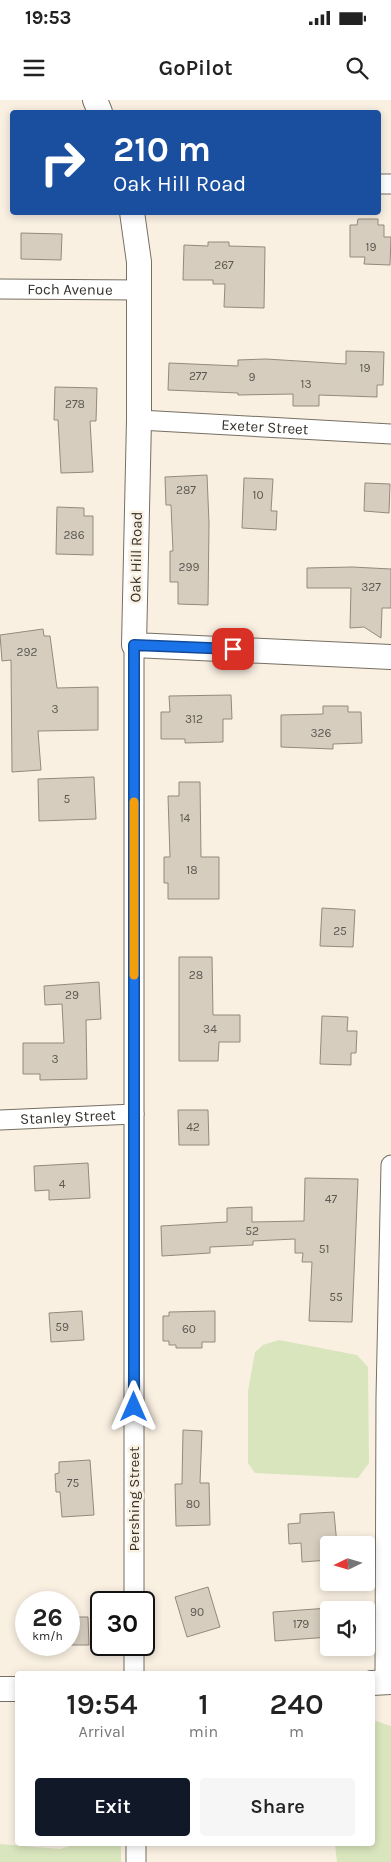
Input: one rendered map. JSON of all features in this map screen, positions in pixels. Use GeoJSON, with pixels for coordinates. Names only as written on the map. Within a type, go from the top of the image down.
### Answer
{"type":"FeatureCollection","features":[{"type":"Feature","properties":{"kind":"street","name":"Oak Hill Road"},"geometry":{"type":"LineString","coordinates":[[132,215],[139,262],[139,420],[134,645]]}},
{"type":"Feature","properties":{"kind":"street","name":"Foch Avenue"},"geometry":{"type":"LineString","coordinates":[[0,289],[139,290]]}},
{"type":"Feature","properties":{"kind":"street","name":"Exeter Street"},"geometry":{"type":"LineString","coordinates":[[139,420],[391,434]]}},
{"type":"Feature","properties":{"kind":"street"},"geometry":{"type":"LineString","coordinates":[[134,645],[391,657]]}},
{"type":"Feature","properties":{"kind":"street","name":"Pershing Street"},"geometry":{"type":"LineString","coordinates":[[134,645],[134,1591]]}},
{"type":"Feature","properties":{"kind":"street","name":"Stanley Street"},"geometry":{"type":"LineString","coordinates":[[0,1120],[134,1114]]}},
{"type":"Feature","properties":{"kind":"street"},"geometry":{"type":"LineString","coordinates":[[383,1682],[391,1165]]}},
{"type":"Feature","properties":{"kind":"street"},"geometry":{"type":"LineString","coordinates":[[134,1656],[134,1671]]}},
{"type":"Feature","properties":{"kind":"street"},"geometry":{"type":"LineString","coordinates":[[0,1689],[15,1689]]}},
{"type":"Feature","properties":{"kind":"street"},"geometry":{"type":"LineString","coordinates":[[136,1846],[136,1862]]}},
{"type":"Feature","properties":{"kind":"green space"},"geometry":{"type":"Polygon","coordinates":[[[279,1340],[357,1355],[368,1367],[369,1463],[358,1478],[255,1473],[248,1463],[248,1391],[255,1352],[263,1345],[279,1340]]]}},
{"type":"Feature","properties":{"kind":"green space"},"geometry":{"type":"Polygon","coordinates":[[[375,1721],[391,1726],[391,1862],[337,1862],[335,1846],[375,1846],[375,1721]]]}},
{"type":"Feature","properties":{"kind":"green space"},"geometry":{"type":"Polygon","coordinates":[[[0,1844],[60,1849],[70,1846],[121,1846],[121,1862],[0,1862],[0,1844]]]}},
{"type":"Feature","properties":{"kind":"building"},"geometry":{"type":"Polygon","coordinates":[[[358,219],[378,219],[378,225],[384,225],[384,237],[391,237],[390,265],[364,264],[365,257],[350,257],[350,225],[357,225],[358,219]]]}},
{"type":"Feature","properties":{"kind":"building"},"geometry":{"type":"Polygon","coordinates":[[[21,233],[62,234],[61,260],[21,259],[21,233]]]}},
{"type":"Feature","properties":{"kind":"building"},"geometry":{"type":"Polygon","coordinates":[[[208,242],[229,242],[229,246],[265,247],[264,308],[224,307],[225,284],[213,284],[213,280],[183,280],[184,245],[208,246],[208,242]]]}},
{"type":"Feature","properties":{"kind":"building"},"geometry":{"type":"Polygon","coordinates":[[[346,351],[384,352],[383,385],[377,385],[377,397],[319,395],[319,406],[293,406],[293,394],[238,395],[238,393],[168,390],[169,363],[238,366],[238,360],[266,359],[346,364],[346,351]]]}},
{"type":"Feature","properties":{"kind":"building"},"geometry":{"type":"Polygon","coordinates":[[[55,387],[97,388],[96,421],[90,421],[93,472],[61,473],[58,420],[54,420],[55,387]]]}},
{"type":"Feature","properties":{"kind":"building"},"geometry":{"type":"Polygon","coordinates":[[[207,475],[209,523],[208,605],[178,604],[178,582],[170,582],[170,551],[173,551],[171,505],[166,505],[165,477],[207,475]]]}},
{"type":"Feature","properties":{"kind":"building"},"geometry":{"type":"Polygon","coordinates":[[[244,478],[273,479],[271,511],[277,511],[276,530],[242,528],[244,478]]]}},
{"type":"Feature","properties":{"kind":"building"},"geometry":{"type":"Polygon","coordinates":[[[365,483],[390,484],[389,513],[364,511],[365,483]]]}},
{"type":"Feature","properties":{"kind":"building"},"geometry":{"type":"Polygon","coordinates":[[[57,507],[84,508],[84,516],[93,516],[93,555],[56,554],[57,507]]]}},
{"type":"Feature","properties":{"kind":"building"},"geometry":{"type":"Polygon","coordinates":[[[352,567],[391,569],[391,608],[382,608],[381,638],[364,627],[350,628],[351,588],[307,588],[307,568],[352,567]]]}},
{"type":"Feature","properties":{"kind":"building"},"geometry":{"type":"Polygon","coordinates":[[[43,629],[44,636],[50,636],[57,688],[98,687],[98,730],[38,731],[41,770],[12,772],[11,660],[2,661],[0,635],[43,629]]]}},
{"type":"Feature","properties":{"kind":"building"},"geometry":{"type":"Polygon","coordinates":[[[231,695],[232,719],[223,719],[223,742],[185,743],[185,739],[161,739],[161,712],[170,712],[169,696],[231,695]]]}},
{"type":"Feature","properties":{"kind":"building"},"geometry":{"type":"Polygon","coordinates":[[[323,706],[348,706],[348,712],[361,712],[362,743],[333,744],[333,749],[281,747],[281,715],[323,714],[323,706]]]}},
{"type":"Feature","properties":{"kind":"building"},"geometry":{"type":"Polygon","coordinates":[[[94,777],[96,819],[39,821],[38,779],[94,777]]]}},
{"type":"Feature","properties":{"kind":"building"},"geometry":{"type":"Polygon","coordinates":[[[179,782],[200,782],[201,857],[219,857],[219,899],[168,899],[168,883],[164,883],[164,857],[170,857],[168,796],[179,796],[179,782]]]}},
{"type":"Feature","properties":{"kind":"building"},"geometry":{"type":"Polygon","coordinates":[[[322,908],[355,910],[353,947],[320,946],[322,908]]]}},
{"type":"Feature","properties":{"kind":"building"},"geometry":{"type":"Polygon","coordinates":[[[179,957],[212,957],[213,1015],[240,1015],[240,1042],[219,1042],[218,1061],[179,1061],[179,957]]]}},
{"type":"Feature","properties":{"kind":"building"},"geometry":{"type":"Polygon","coordinates":[[[99,982],[101,1019],[86,1020],[87,1079],[40,1080],[40,1074],[23,1074],[23,1043],[64,1043],[62,1004],[45,1005],[44,986],[99,982]]]}},
{"type":"Feature","properties":{"kind":"building"},"geometry":{"type":"Polygon","coordinates":[[[322,1016],[348,1017],[347,1031],[357,1031],[356,1053],[351,1053],[351,1065],[320,1064],[322,1016]]]}},
{"type":"Feature","properties":{"kind":"building"},"geometry":{"type":"Polygon","coordinates":[[[178,1110],[208,1110],[209,1145],[179,1145],[178,1110]]]}},
{"type":"Feature","properties":{"kind":"building"},"geometry":{"type":"Polygon","coordinates":[[[88,1163],[90,1198],[49,1200],[49,1190],[35,1191],[34,1166],[88,1163]]]}},
{"type":"Feature","properties":{"kind":"building"},"geometry":{"type":"Polygon","coordinates":[[[305,1178],[358,1179],[352,1322],[309,1321],[312,1262],[302,1262],[303,1253],[295,1253],[295,1239],[253,1241],[253,1245],[210,1247],[210,1253],[162,1256],[161,1226],[227,1222],[227,1208],[252,1207],[252,1222],[304,1221],[305,1178]]]}},
{"type":"Feature","properties":{"kind":"building"},"geometry":{"type":"Polygon","coordinates":[[[82,1311],[84,1340],[51,1342],[49,1313],[82,1311]]]}},
{"type":"Feature","properties":{"kind":"building"},"geometry":{"type":"Polygon","coordinates":[[[215,1311],[215,1342],[202,1342],[202,1348],[176,1348],[176,1345],[169,1345],[169,1341],[163,1341],[163,1316],[169,1316],[169,1312],[215,1311]]]}},
{"type":"Feature","properties":{"kind":"building"},"geometry":{"type":"Polygon","coordinates":[[[183,1430],[202,1431],[200,1483],[209,1483],[210,1525],[176,1526],[175,1484],[182,1484],[183,1430]]]}},
{"type":"Feature","properties":{"kind":"building"},"geometry":{"type":"Polygon","coordinates":[[[90,1460],[94,1515],[62,1517],[60,1492],[56,1492],[55,1474],[59,1473],[59,1462],[90,1460]]]}},
{"type":"Feature","properties":{"kind":"building"},"geometry":{"type":"Polygon","coordinates":[[[334,1512],[336,1536],[320,1536],[320,1561],[302,1562],[301,1543],[289,1544],[288,1524],[300,1523],[300,1514],[334,1512]]]}},
{"type":"Feature","properties":{"kind":"building"},"geometry":{"type":"Polygon","coordinates":[[[208,1587],[220,1627],[187,1637],[175,1597],[208,1587]]]}},
{"type":"Feature","properties":{"kind":"building"},"geometry":{"type":"Polygon","coordinates":[[[320,1609],[320,1638],[275,1641],[273,1612],[320,1609]]]}},
{"type":"Feature","properties":{"kind":"building"},"geometry":{"type":"Polygon","coordinates":[[[80,1617],[88,1617],[89,1645],[80,1645],[80,1617]]]}},
{"type":"Feature","properties":{"kind":"slow traffic"},"geometry":{"type":"LineString","coordinates":[[134,802],[134,975]]}},
{"type":"Feature","properties":{"kind":"route"},"geometry":{"type":"LineString","coordinates":[[134,1407],[134,645],[233,649]]}}]}
